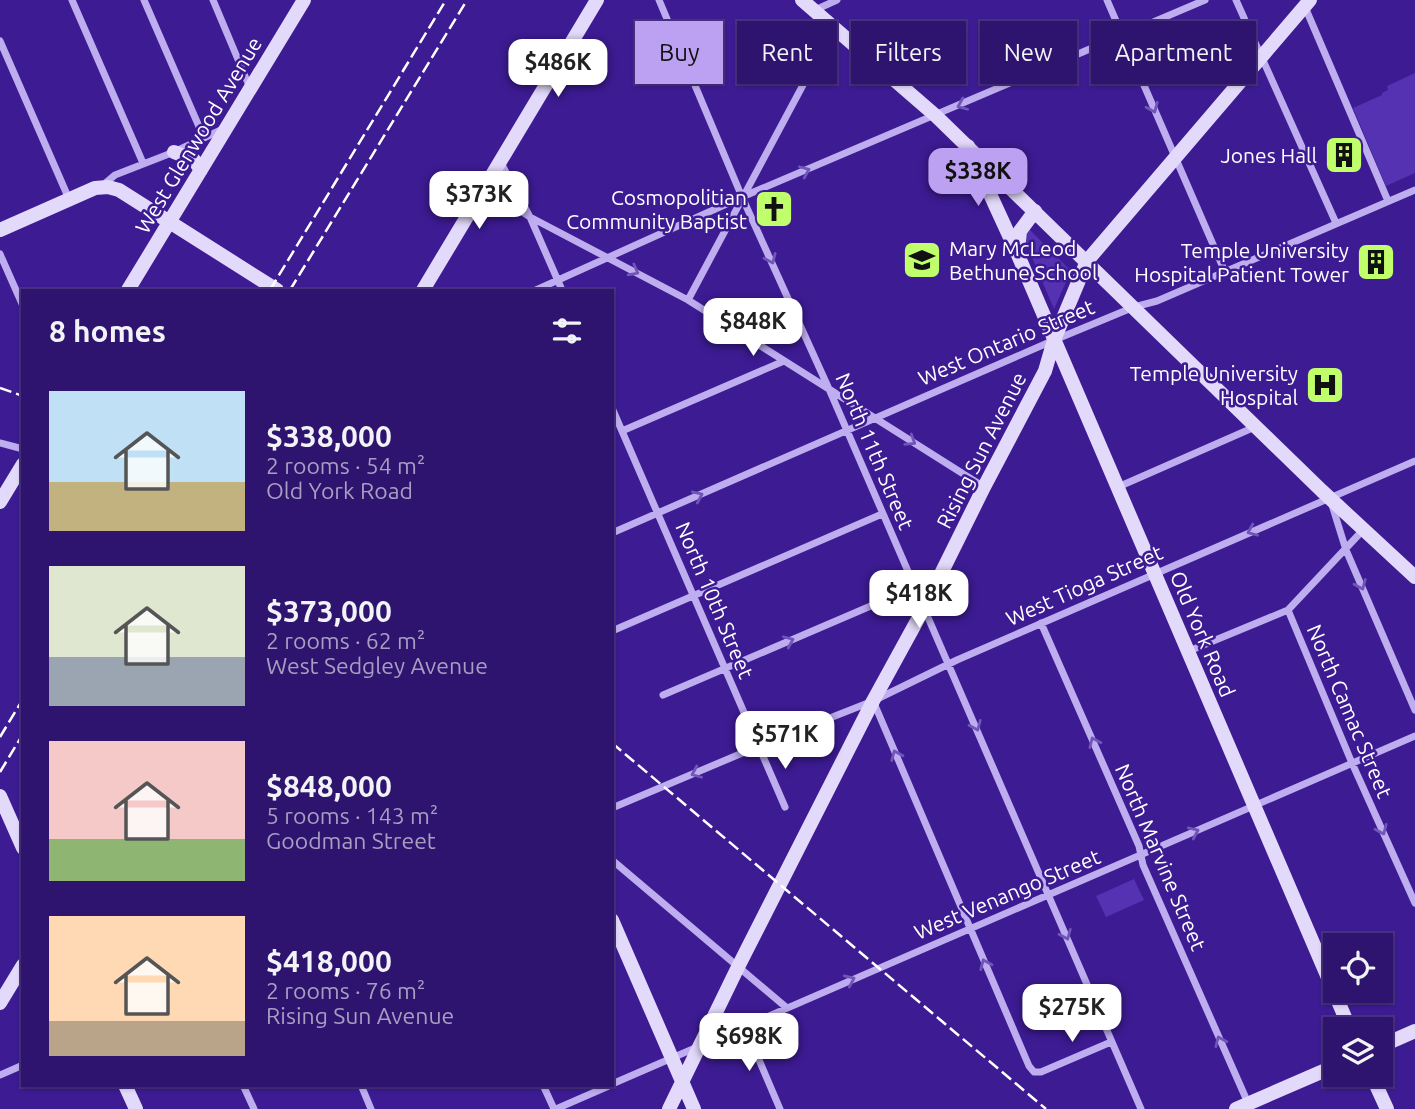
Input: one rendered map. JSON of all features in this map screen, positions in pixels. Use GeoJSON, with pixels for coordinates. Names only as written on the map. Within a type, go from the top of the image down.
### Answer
{"type":"FeatureCollection","features":[{"type":"Feature","properties":{"kind":"street"},"geometry":{"type":"LineString","coordinates":[[72,0],[143,163]]}},
{"type":"Feature","properties":{"kind":"street"},"geometry":{"type":"LineString","coordinates":[[144,0],[204,138]]}},
{"type":"Feature","properties":{"kind":"street"},"geometry":{"type":"LineString","coordinates":[[213,0],[251,89]]}},
{"type":"Feature","properties":{"kind":"street"},"geometry":{"type":"LineString","coordinates":[[424,289],[597,0]]}},
{"type":"Feature","properties":{"kind":"street","name":"North 11th Street"},"geometry":{"type":"LineString","coordinates":[[659,0],[1141,1109]]}},
{"type":"Feature","properties":{"kind":"street"},"geometry":{"type":"LineString","coordinates":[[802,0],[827,21]]}},
{"type":"Feature","properties":{"kind":"street"},"geometry":{"type":"LineString","coordinates":[[814,10],[837,0]]}},
{"type":"Feature","properties":{"kind":"street"},"geometry":{"type":"LineString","coordinates":[[1107,0],[1116,21]]}},
{"type":"Feature","properties":{"kind":"street"},"geometry":{"type":"LineString","coordinates":[[1157,21],[1205,0]]}},
{"type":"Feature","properties":{"kind":"street"},"geometry":{"type":"LineString","coordinates":[[1236,0],[1336,223]]}},
{"type":"Feature","properties":{"kind":"street","name":"West Glenwood Avenue"},"geometry":{"type":"LineString","coordinates":[[129,289],[251,89],[299,3]]}},
{"type":"Feature","properties":{"kind":"street"},"geometry":{"type":"LineString","coordinates":[[1307,3],[1388,201]]}},
{"type":"Feature","properties":{"kind":"street","name":"Rising Sun Avenue"},"geometry":{"type":"LineString","coordinates":[[669,1109],[737,967],[1045,372],[1054,340],[1087,261],[1307,3]]}},
{"type":"Feature","properties":{"kind":"street"},"geometry":{"type":"LineString","coordinates":[[837,30],[968,146],[1330,498],[1415,577]]}},
{"type":"Feature","properties":{"kind":"street"},"geometry":{"type":"LineString","coordinates":[[0,41],[69,199]]}},
{"type":"Feature","properties":{"kind":"street"},"geometry":{"type":"LineString","coordinates":[[538,289],[743,197],[1091,49]]}},
{"type":"Feature","properties":{"kind":"street"},"geometry":{"type":"LineString","coordinates":[[688,300],[803,84]]}},
{"type":"Feature","properties":{"kind":"street"},"geometry":{"type":"LineString","coordinates":[[1143,84],[1225,272]]}},
{"type":"Feature","properties":{"kind":"street"},"geometry":{"type":"LineString","coordinates":[[102,187],[108,179],[227,127]]}},
{"type":"Feature","properties":{"kind":"street","name":"Old York Road"},"geometry":{"type":"LineString","coordinates":[[968,146],[1018,255],[1345,1017]]}},
{"type":"Feature","properties":{"kind":"street"},"geometry":{"type":"LineString","coordinates":[[174,152],[194,160],[201,170]]}},
{"type":"Feature","properties":{"kind":"street"},"geometry":{"type":"LineString","coordinates":[[500,162],[530,217],[562,289]]}},
{"type":"Feature","properties":{"kind":"street"},"geometry":{"type":"LineString","coordinates":[[0,230],[102,187],[119,190],[275,289]]}},
{"type":"Feature","properties":{"kind":"street"},"geometry":{"type":"LineString","coordinates":[[485,187],[530,217],[688,300],[984,487]]}},
{"type":"Feature","properties":{"kind":"street","name":"West Ontario Street"},"geometry":{"type":"LineString","coordinates":[[614,532],[1054,340],[1134,307],[1157,301],[1415,190]]}},
{"type":"Feature","properties":{"kind":"street"},"geometry":{"type":"LineString","coordinates":[[1018,255],[1020,231],[1035,211]]}},
{"type":"Feature","properties":{"kind":"street"},"geometry":{"type":"LineString","coordinates":[[0,254],[21,301]]}},
{"type":"Feature","properties":{"kind":"street"},"geometry":{"type":"LineString","coordinates":[[622,431],[784,361]]}},
{"type":"Feature","properties":{"kind":"street","name":"North 10th Street"},"geometry":{"type":"LineString","coordinates":[[614,413],[785,807]]}},
{"type":"Feature","properties":{"kind":"street"},"geometry":{"type":"LineString","coordinates":[[1118,487],[1257,426]]}},
{"type":"Feature","properties":{"kind":"street"},"geometry":{"type":"LineString","coordinates":[[0,443],[21,448]]}},
{"type":"Feature","properties":{"kind":"street","name":"West Tioga Street"},"geometry":{"type":"LineString","coordinates":[[614,807],[873,701],[948,664],[1415,460]]}},
{"type":"Feature","properties":{"kind":"street"},"geometry":{"type":"LineString","coordinates":[[0,502],[21,467]]}},
{"type":"Feature","properties":{"kind":"street"},"geometry":{"type":"LineString","coordinates":[[1330,498],[1346,550],[1415,710]]}},
{"type":"Feature","properties":{"kind":"street"},"geometry":{"type":"LineString","coordinates":[[614,630],[882,514]]}},
{"type":"Feature","properties":{"kind":"street"},"geometry":{"type":"LineString","coordinates":[[1188,652],[1288,610],[1364,529]]}},
{"type":"Feature","properties":{"kind":"street"},"geometry":{"type":"LineString","coordinates":[[663,695],[915,587]]}},
{"type":"Feature","properties":{"kind":"street","name":"North Camac Street"},"geometry":{"type":"LineString","coordinates":[[1288,610],[1352,763],[1415,903]]}},
{"type":"Feature","properties":{"kind":"street","name":"North Marvine Street"},"geometry":{"type":"LineString","coordinates":[[1041,623],[1139,846],[1143,865],[1242,1106]]}},
{"type":"Feature","properties":{"kind":"street"},"geometry":{"type":"LineString","coordinates":[[873,701],[1029,1066],[1033,1071],[1041,1072],[1111,1042]]}},
{"type":"Feature","properties":{"kind":"street","name":"West Venango Street"},"geometry":{"type":"LineString","coordinates":[[614,1084],[1415,736]]}},
{"type":"Feature","properties":{"kind":"street"},"geometry":{"type":"LineString","coordinates":[[0,796],[21,843]]}},
{"type":"Feature","properties":{"kind":"street"},"geometry":{"type":"LineString","coordinates":[[614,862],[787,1008]]}},
{"type":"Feature","properties":{"kind":"street"},"geometry":{"type":"LineString","coordinates":[[614,925],[694,1109]]}},
{"type":"Feature","properties":{"kind":"street"},"geometry":{"type":"LineString","coordinates":[[0,1003],[21,968]]}},
{"type":"Feature","properties":{"kind":"street"},"geometry":{"type":"LineString","coordinates":[[745,1027],[780,1109]]}},
{"type":"Feature","properties":{"kind":"street"},"geometry":{"type":"LineString","coordinates":[[1393,1041],[1415,1031]]}},
{"type":"Feature","properties":{"kind":"street"},"geometry":{"type":"LineString","coordinates":[[0,1075],[21,1066]]}},
{"type":"Feature","properties":{"kind":"street"},"geometry":{"type":"LineString","coordinates":[[1242,1106],[1323,1071]]}},
{"type":"Feature","properties":{"kind":"street"},"geometry":{"type":"LineString","coordinates":[[126,1087],[136,1109]]}},
{"type":"Feature","properties":{"kind":"street"},"geometry":{"type":"LineString","coordinates":[[244,1087],[254,1109]]}},
{"type":"Feature","properties":{"kind":"street"},"geometry":{"type":"LineString","coordinates":[[362,1087],[371,1109]]}},
{"type":"Feature","properties":{"kind":"street"},"geometry":{"type":"LineString","coordinates":[[544,1087],[555,1109]]}},
{"type":"Feature","properties":{"kind":"street","name":"West Venango Street"},"geometry":{"type":"LineString","coordinates":[[555,1109],[607,1087]]}},
{"type":"Feature","properties":{"kind":"street"},"geometry":{"type":"LineString","coordinates":[[1377,1087],[1387,1109]]}},
{"type":"Feature","properties":{"kind":"shaded area"},"geometry":{"type":"Polygon","coordinates":[[[1415,73],[1415,173],[1386,186],[1353,108],[1382,95],[1388,90],[1387,86],[1415,73]]]}},
{"type":"Feature","properties":{"kind":"shaded area"},"geometry":{"type":"Polygon","coordinates":[[[1030,230],[1071,271],[1054,309],[1025,241],[1026,233],[1030,230]]]}},
{"type":"Feature","properties":{"kind":"shaded area"},"geometry":{"type":"Polygon","coordinates":[[[1134,879],[1144,900],[1106,917],[1096,896],[1134,879]]]}},
{"type":"Feature","properties":{"kind":"railway"},"geometry":{"type":"LineString","coordinates":[[271,289],[446,0]]}},
{"type":"Feature","properties":{"kind":"railway"},"geometry":{"type":"LineString","coordinates":[[291,289],[467,0]]}},
{"type":"Feature","properties":{"kind":"railway"},"geometry":{"type":"LineString","coordinates":[[0,388],[21,395]]}},
{"type":"Feature","properties":{"kind":"railway"},"geometry":{"type":"LineString","coordinates":[[0,737],[21,702]]}},
{"type":"Feature","properties":{"kind":"railway"},"geometry":{"type":"LineString","coordinates":[[0,772],[21,737]]}},
{"type":"Feature","properties":{"kind":"railway"},"geometry":{"type":"LineString","coordinates":[[614,745],[1046,1109]]}},
{"type":"Feature","properties":{"kind":"place","name":"Jones Hall"},"geometry":{"type":"Point","coordinates":[1344,155]}},
{"type":"Feature","properties":{"kind":"place","name":"Cosmopolitian Community Baptist"},"geometry":{"type":"Point","coordinates":[774,209]}},
{"type":"Feature","properties":{"kind":"place","name":"Mary McLeod Bethune School"},"geometry":{"type":"Point","coordinates":[922,260]}},
{"type":"Feature","properties":{"kind":"place","name":"Temple University Hospital Patient Tower"},"geometry":{"type":"Point","coordinates":[1376,262]}},
{"type":"Feature","properties":{"kind":"place","name":"Temple University Hospital"},"geometry":{"type":"Point","coordinates":[1325,385]}}]}
